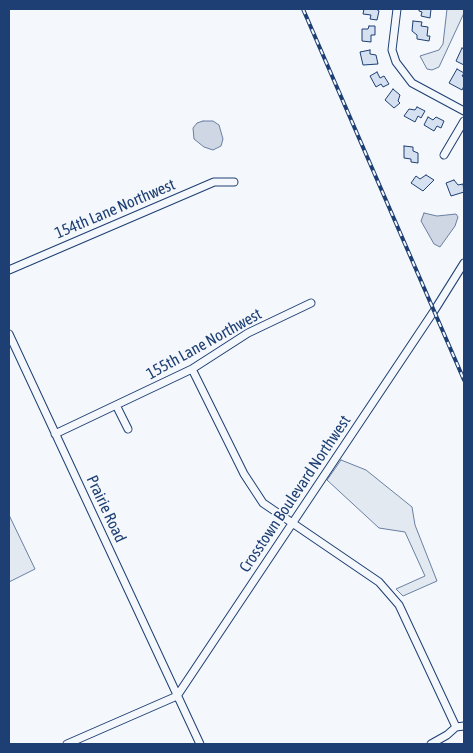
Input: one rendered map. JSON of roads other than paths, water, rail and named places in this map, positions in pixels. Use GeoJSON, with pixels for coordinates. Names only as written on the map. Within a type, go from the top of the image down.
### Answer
{"type":"FeatureCollection","features":[{"type":"Feature","properties":{"kind":"street"},"geometry":{"type":"LineString","coordinates":[[397,9],[392,50],[396,62],[412,83],[464,111]]}},
{"type":"Feature","properties":{"kind":"street"},"geometry":{"type":"LineString","coordinates":[[444,156],[464,121]]}},
{"type":"Feature","properties":{"kind":"street","name":"154th Lane Northwest"},"geometry":{"type":"LineString","coordinates":[[9,270],[214,182],[234,182]]}},
{"type":"Feature","properties":{"kind":"street","name":"Crosstown Boulevard Northwest"},"geometry":{"type":"LineString","coordinates":[[178,696],[464,263]]}},
{"type":"Feature","properties":{"kind":"street","name":"155th Lane Northwest"},"geometry":{"type":"LineString","coordinates":[[55,434],[192,369],[248,333],[311,303]]}},
{"type":"Feature","properties":{"kind":"street","name":"Prairie Road"},"geometry":{"type":"LineString","coordinates":[[9,334],[178,696]]}},
{"type":"Feature","properties":{"kind":"street"},"geometry":{"type":"LineString","coordinates":[[192,369],[253,490],[263,503],[380,583],[399,605],[456,727]]}},
{"type":"Feature","properties":{"kind":"street"},"geometry":{"type":"LineString","coordinates":[[116,405],[128,429]]}},
{"type":"Feature","properties":{"kind":"street"},"geometry":{"type":"LineString","coordinates":[[67,744],[178,696],[200,744]]}},
{"type":"Feature","properties":{"kind":"street"},"geometry":{"type":"LineString","coordinates":[[431,744],[447,735],[456,727],[464,726]]}},
{"type":"Feature","properties":{"kind":"railway"},"geometry":{"type":"LineString","coordinates":[[303,9],[464,380]]}}]}
